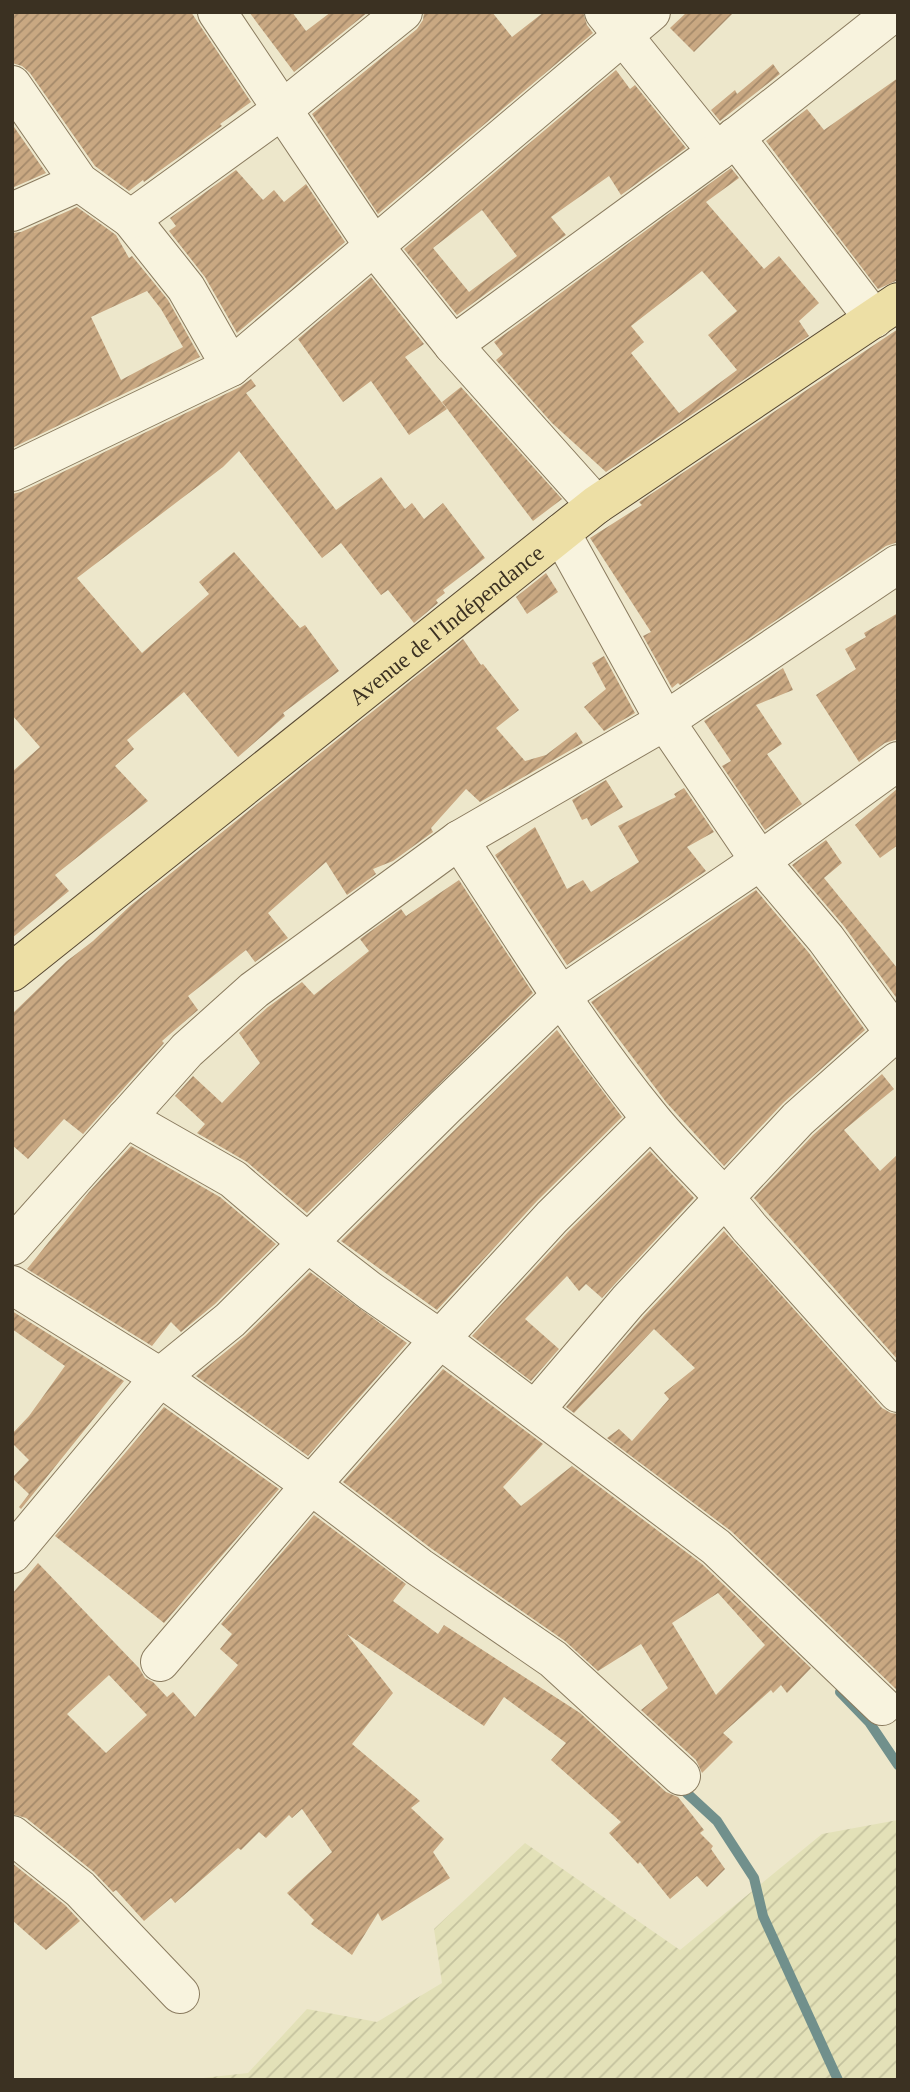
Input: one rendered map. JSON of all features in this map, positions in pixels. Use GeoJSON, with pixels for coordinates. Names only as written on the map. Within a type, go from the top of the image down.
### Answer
{"type":"FeatureCollection","features":[{"type":"Feature","properties":{"kind":"main road","name":"Avenue de l'Indépendance"},"geometry":{"type":"LineString","coordinates":[[12,972],[596,505],[886,311]]}},
{"type":"Feature","properties":{"kind":"street"},"geometry":{"type":"LineString","coordinates":[[217,12],[373,245],[453,345],[596,505]]}},
{"type":"Feature","properties":{"kind":"street"},"geometry":{"type":"LineString","coordinates":[[131,219],[283,109],[403,12]]}},
{"type":"Feature","properties":{"kind":"street"},"geometry":{"type":"LineString","coordinates":[[453,345],[726,145],[894,12]]}},
{"type":"Feature","properties":{"kind":"street"},"geometry":{"type":"LineString","coordinates":[[12,472],[231,367],[626,20],[726,145],[886,311]]}},
{"type":"Feature","properties":{"kind":"street"},"geometry":{"type":"LineString","coordinates":[[12,85],[79,182],[131,219],[186,288],[231,367]]}},
{"type":"Feature","properties":{"kind":"street"},"geometry":{"type":"LineString","coordinates":[[12,212],[79,182]]}},
{"type":"Feature","properties":{"kind":"street"},"geometry":{"type":"LineString","coordinates":[[535,1410],[628,1301],[798,1119],[897,1034],[826,939],[760,861],[665,721],[561,533]]}},
{"type":"Feature","properties":{"kind":"street"},"geometry":{"type":"LineString","coordinates":[[12,1246],[187,1050],[254,990],[459,840],[665,721],[898,564]]}},
{"type":"Feature","properties":{"kind":"street"},"geometry":{"type":"LineString","coordinates":[[12,1554],[160,1377],[230,1320],[562,995],[760,861],[898,761]]}},
{"type":"Feature","properties":{"kind":"street"},"geometry":{"type":"LineString","coordinates":[[459,840],[607,1063],[651,1119],[726,1198],[898,1394]]}},
{"type":"Feature","properties":{"kind":"street"},"geometry":{"type":"LineString","coordinates":[[126,1118],[233,1179],[370,1291],[440,1339],[716,1547],[882,1706]]}},
{"type":"Feature","properties":{"kind":"street"},"geometry":{"type":"LineString","coordinates":[[160,1662],[440,1339],[552,1217],[651,1119]]}},
{"type":"Feature","properties":{"kind":"street"},"geometry":{"type":"LineString","coordinates":[[12,1285],[160,1377],[311,1485],[419,1567],[553,1659],[681,1776]]}},
{"type":"Feature","properties":{"kind":"street"},"geometry":{"type":"LineString","coordinates":[[12,1835],[80,1889],[180,1994]]}},
{"type":"Feature","properties":{"kind":"shaded area"},"geometry":{"type":"Polygon","coordinates":[[[898,1820],[898,2080],[185,2080],[248,2073],[307,2009],[377,2022],[442,1983],[434,1929],[525,1843],[680,1950],[822,1834],[898,1820]]]}},
{"type":"Feature","properties":{"kind":"building"},"geometry":{"type":"Polygon","coordinates":[[[12,12],[191,12],[251,102],[220,124],[222,126],[129,191],[95,166],[30,73],[22,66],[12,63],[12,12]]]}},
{"type":"Feature","properties":{"kind":"building"},"geometry":{"type":"Polygon","coordinates":[[[249,12],[292,12],[306,31],[331,12],[368,12],[294,72],[249,12]]]}},
{"type":"Feature","properties":{"kind":"building"},"geometry":{"type":"Polygon","coordinates":[[[424,12],[492,12],[512,37],[544,12],[583,12],[593,33],[378,214],[312,114],[417,29],[423,20],[424,12]]]}},
{"type":"Feature","properties":{"kind":"building"},"geometry":{"type":"Polygon","coordinates":[[[687,12],[734,12],[694,52],[670,28],[687,12]]]}},
{"type":"Feature","properties":{"kind":"building"},"geometry":{"type":"Polygon","coordinates":[[[773,64],[780,74],[720,121],[711,110],[735,90],[737,94],[773,64]]]}},
{"type":"Feature","properties":{"kind":"building"},"geometry":{"type":"Polygon","coordinates":[[[616,70],[630,89],[635,85],[686,148],[621,195],[609,176],[551,217],[566,235],[457,315],[404,249],[616,70]],[[482,210],[433,248],[469,292],[517,256],[482,210]]]}},
{"type":"Feature","properties":{"kind":"building"},"geometry":{"type":"Polygon","coordinates":[[[898,78],[898,280],[878,289],[766,141],[807,109],[824,130],[898,78]]]}},
{"type":"Feature","properties":{"kind":"building"},"geometry":{"type":"Polygon","coordinates":[[[12,124],[46,173],[12,188],[12,124]]]}},
{"type":"Feature","properties":{"kind":"building"},"geometry":{"type":"Polygon","coordinates":[[[731,168],[739,178],[706,202],[764,269],[779,256],[819,303],[799,321],[809,336],[606,472],[552,423],[496,360],[503,354],[494,342],[731,168]],[[702,271],[631,326],[644,342],[631,353],[679,413],[737,370],[708,335],[737,311],[702,271]]]}},
{"type":"Feature","properties":{"kind":"building"},"geometry":{"type":"Polygon","coordinates":[[[236,170],[263,200],[274,190],[284,202],[306,184],[345,242],[237,333],[205,277],[169,231],[176,226],[170,218],[236,170]]]}},
{"type":"Feature","properties":{"kind":"building"},"geometry":{"type":"Polygon","coordinates":[[[77,207],[116,235],[129,258],[132,256],[168,300],[200,357],[12,448],[12,233],[21,232],[77,207]],[[147,291],[91,317],[121,380],[183,347],[147,291]]]}},
{"type":"Feature","properties":{"kind":"building"},"geometry":{"type":"Polygon","coordinates":[[[371,277],[424,344],[405,357],[447,409],[409,435],[371,381],[343,402],[298,339],[371,277]]]}},
{"type":"Feature","properties":{"kind":"building"},"geometry":{"type":"Polygon","coordinates":[[[898,329],[898,542],[886,546],[672,688],[643,636],[651,632],[590,538],[642,505],[639,502],[898,329]]]}},
{"type":"Feature","properties":{"kind":"building"},"geometry":{"type":"Polygon","coordinates":[[[251,379],[256,386],[246,393],[336,510],[381,477],[405,509],[412,503],[424,519],[443,503],[485,558],[443,590],[445,593],[436,600],[438,603],[414,623],[388,590],[381,595],[341,543],[322,558],[239,451],[223,467],[77,578],[142,653],[209,594],[199,582],[234,552],[300,628],[305,625],[339,671],[283,713],[285,716],[238,757],[184,692],[127,740],[134,749],[115,766],[148,801],[55,875],[69,891],[12,938],[12,772],[40,747],[12,715],[12,494],[240,387],[251,379]]]}},
{"type":"Feature","properties":{"kind":"building"},"geometry":{"type":"Polygon","coordinates":[[[461,387],[562,499],[533,521],[442,402],[461,387]]]}},
{"type":"Feature","properties":{"kind":"building"},"geometry":{"type":"Polygon","coordinates":[[[546,573],[558,592],[527,614],[516,597],[546,573]]]}},
{"type":"Feature","properties":{"kind":"building"},"geometry":{"type":"Polygon","coordinates":[[[898,613],[898,739],[885,743],[859,762],[816,695],[856,669],[845,649],[866,637],[864,633],[898,613]]]}},
{"type":"Feature","properties":{"kind":"building"},"geometry":{"type":"Polygon","coordinates":[[[463,639],[519,710],[496,728],[525,761],[546,755],[576,732],[583,743],[480,802],[466,789],[431,828],[433,832],[393,861],[373,869],[376,874],[347,895],[326,862],[268,913],[288,938],[255,962],[246,950],[188,996],[198,1010],[162,1041],[164,1043],[83,1134],[64,1119],[28,1159],[12,1145],[12,1014],[130,906],[463,639]]]}},
{"type":"Feature","properties":{"kind":"building"},"geometry":{"type":"Polygon","coordinates":[[[604,656],[635,713],[604,731],[584,707],[606,689],[592,663],[604,656]]]}},
{"type":"Feature","properties":{"kind":"building"},"geometry":{"type":"Polygon","coordinates":[[[783,668],[793,690],[756,705],[782,744],[767,754],[802,804],[765,830],[722,766],[731,761],[704,721],[783,668]]]}},
{"type":"Feature","properties":{"kind":"building"},"geometry":{"type":"Polygon","coordinates":[[[606,780],[623,807],[591,826],[587,818],[582,820],[572,800],[606,780]]]}},
{"type":"Feature","properties":{"kind":"building"},"geometry":{"type":"Polygon","coordinates":[[[684,788],[714,832],[687,847],[706,871],[567,965],[495,855],[535,827],[567,889],[583,880],[591,892],[639,862],[618,826],[676,797],[674,794],[684,788]]]}},
{"type":"Feature","properties":{"kind":"building"},"geometry":{"type":"Polygon","coordinates":[[[898,788],[898,845],[880,858],[855,825],[898,788]]]}},
{"type":"Feature","properties":{"kind":"building"},"geometry":{"type":"Polygon","coordinates":[[[826,840],[842,863],[824,878],[898,969],[898,1000],[844,926],[792,865],[826,840]]]}},
{"type":"Feature","properties":{"kind":"building"},"geometry":{"type":"Polygon","coordinates":[[[459,880],[533,993],[307,1213],[247,1162],[197,1133],[205,1124],[175,1096],[193,1076],[222,1103],[260,1063],[239,1033],[302,982],[314,995],[369,951],[360,939],[401,909],[406,916],[459,880]]]}},
{"type":"Feature","properties":{"kind":"building"},"geometry":{"type":"Polygon","coordinates":[[[756,890],[809,953],[865,1030],[783,1103],[724,1166],[666,1102],[591,1002],[756,890]]]}},
{"type":"Feature","properties":{"kind":"building"},"geometry":{"type":"Polygon","coordinates":[[[557,1030],[622,1117],[537,1201],[437,1310],[341,1241],[557,1030]]]}},
{"type":"Feature","properties":{"kind":"building"},"geometry":{"type":"Polygon","coordinates":[[[882,1074],[894,1089],[844,1130],[880,1171],[898,1154],[898,1360],[754,1198],[813,1135],[882,1074]]]}},
{"type":"Feature","properties":{"kind":"building"},"geometry":{"type":"Polygon","coordinates":[[[131,1146],[220,1197],[276,1244],[215,1304],[181,1332],[171,1322],[152,1346],[27,1269],[89,1192],[131,1146]]]}},
{"type":"Feature","properties":{"kind":"building"},"geometry":{"type":"Polygon","coordinates":[[[650,1151],[694,1198],[602,1298],[586,1284],[579,1291],[567,1276],[525,1319],[559,1349],[531,1381],[472,1336],[568,1232],[650,1151]]]}},
{"type":"Feature","properties":{"kind":"building"},"geometry":{"type":"Polygon","coordinates":[[[724,1231],[882,1408],[898,1414],[898,1691],[731,1531],[607,1438],[619,1429],[632,1441],[669,1399],[664,1393],[695,1368],[654,1329],[574,1413],[566,1407],[644,1316],[724,1231]]]}},
{"type":"Feature","properties":{"kind":"building"},"geometry":{"type":"Polygon","coordinates":[[[310,1272],[407,1343],[308,1456],[196,1376],[245,1336],[310,1272]]]}},
{"type":"Feature","properties":{"kind":"building"},"geometry":{"type":"Polygon","coordinates":[[[12,1311],[124,1381],[21,1509],[19,1507],[29,1494],[12,1478],[29,1460],[12,1443],[12,1434],[29,1416],[65,1366],[12,1329],[12,1311]]]}},
{"type":"Feature","properties":{"kind":"building"},"geometry":{"type":"Polygon","coordinates":[[[443,1369],[543,1444],[503,1487],[521,1506],[572,1466],[702,1564],[811,1668],[787,1693],[781,1685],[773,1693],[771,1690],[723,1733],[733,1742],[702,1773],[696,1760],[641,1710],[668,1688],[641,1644],[598,1671],[565,1641],[432,1549],[343,1482],[443,1369]],[[718,1593],[672,1623],[716,1695],[765,1645],[718,1593]]]}},
{"type":"Feature","properties":{"kind":"building"},"geometry":{"type":"Polygon","coordinates":[[[164,1407],[279,1489],[164,1623],[55,1536],[164,1407]]]}},
{"type":"Feature","properties":{"kind":"building"},"geometry":{"type":"Polygon","coordinates":[[[314,1515],[406,1584],[393,1601],[438,1634],[444,1625],[580,1713],[666,1792],[678,1797],[704,1830],[700,1833],[713,1846],[711,1849],[725,1869],[707,1887],[697,1876],[670,1899],[640,1862],[638,1864],[609,1833],[621,1822],[551,1760],[566,1743],[504,1697],[484,1726],[347,1634],[393,1693],[352,1744],[420,1801],[411,1808],[444,1839],[433,1852],[450,1878],[382,1921],[378,1913],[352,1955],[311,1924],[314,1920],[287,1893],[332,1852],[302,1809],[292,1818],[289,1815],[266,1838],[259,1832],[241,1850],[238,1848],[175,1903],[171,1898],[144,1921],[116,1890],[113,1892],[94,1872],[26,1818],[12,1814],[12,1594],[38,1563],[139,1668],[145,1678],[153,1682],[167,1697],[173,1692],[195,1717],[238,1665],[220,1649],[232,1634],[221,1624],[314,1515]],[[109,1675],[67,1714],[106,1753],[147,1715],[109,1675]]]}},
{"type":"Feature","properties":{"kind":"building"},"geometry":{"type":"Polygon","coordinates":[[[12,1863],[65,1905],[80,1921],[46,1950],[12,1920],[12,1863]]]}},
{"type":"Feature","properties":{"kind":"waterway"},"geometry":{"type":"LineString","coordinates":[[840,1692],[869,1722],[898,1765]]}},
{"type":"Feature","properties":{"kind":"waterway"},"geometry":{"type":"LineString","coordinates":[[678,1785],[717,1821],[754,1878],[763,1916],[838,2080]]}}]}
